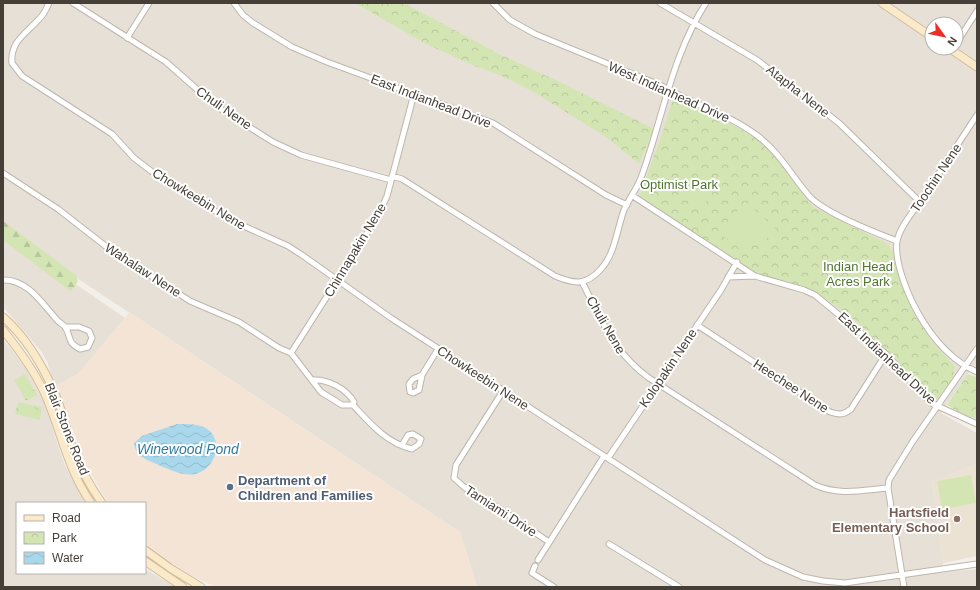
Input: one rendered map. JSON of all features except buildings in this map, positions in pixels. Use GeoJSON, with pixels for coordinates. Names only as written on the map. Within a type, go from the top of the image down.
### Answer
{"type":"FeatureCollection","features":[{"type":"Feature","properties":{"kind":"main road"},"geometry":{"type":"LineString","coordinates":[[882,3],[924,31]]}},
{"type":"Feature","properties":{"kind":"main road"},"geometry":{"type":"LineString","coordinates":[[963,56],[977,67]]}},
{"type":"Feature","properties":{"kind":"main road","name":"Blair Stone Road"},"geometry":{"type":"LineString","coordinates":[[3,317],[34,355],[55,395],[73,449],[92,489],[101,502]]}},
{"type":"Feature","properties":{"kind":"main road","name":"Blair Stone Road"},"geometry":{"type":"LineString","coordinates":[[3,330],[20,351],[47,399],[66,457],[84,493],[90,502]]}},
{"type":"Feature","properties":{"kind":"main road"},"geometry":{"type":"LineString","coordinates":[[47,399],[55,395]]}},
{"type":"Feature","properties":{"kind":"main road"},"geometry":{"type":"LineString","coordinates":[[84,493],[92,489]]}},
{"type":"Feature","properties":{"kind":"main road"},"geometry":{"type":"LineString","coordinates":[[146,551],[170,568],[201,587]]}},
{"type":"Feature","properties":{"kind":"main road"},"geometry":{"type":"LineString","coordinates":[[146,562],[183,587]]}},
{"type":"Feature","properties":{"kind":"street","name":"Chowkeebin Nene"},"geometry":{"type":"LineString","coordinates":[[49,3],[40,19],[21,37],[14,48],[12,63],[22,76],[112,134],[134,158],[151,171],[228,219],[288,246],[337,281],[503,391],[765,560],[792,573],[834,583],[863,582],[977,564]]}},
{"type":"Feature","properties":{"kind":"street","name":"Chuli Nene"},"geometry":{"type":"LineString","coordinates":[[73,3],[175,68],[201,95],[273,142],[300,156],[392,178],[402,179],[555,276],[576,283],[582,282],[619,351],[633,366],[658,384],[804,479],[823,489],[840,492],[888,488]]}},
{"type":"Feature","properties":{"kind":"street"},"geometry":{"type":"LineString","coordinates":[[127,38],[149,3]]}},
{"type":"Feature","properties":{"kind":"street","name":"East Indianhead Drive"},"geometry":{"type":"LineString","coordinates":[[234,3],[243,15],[252,22],[292,48],[493,123],[606,195],[627,205]]}},
{"type":"Feature","properties":{"kind":"street","name":"West Indianhead Drive"},"geometry":{"type":"LineString","coordinates":[[493,3],[510,20],[535,34],[714,110],[759,136],[811,198],[821,206],[897,242]]}},
{"type":"Feature","properties":{"kind":"street","name":"Atapha Nene"},"geometry":{"type":"LineString","coordinates":[[660,3],[757,60],[830,115],[920,202]]}},
{"type":"Feature","properties":{"kind":"street"},"geometry":{"type":"LineString","coordinates":[[582,282],[595,275],[606,263],[627,205],[642,177],[674,69],[694,22],[706,3]]}},
{"type":"Feature","properties":{"kind":"street"},"geometry":{"type":"LineString","coordinates":[[964,31],[977,11]]}},
{"type":"Feature","properties":{"kind":"street","name":"Chinnapakin Nene"},"geometry":{"type":"LineString","coordinates":[[291,353],[378,216],[392,178],[414,94]]}},
{"type":"Feature","properties":{"kind":"street","name":"Toochin Nene"},"geometry":{"type":"LineString","coordinates":[[897,242],[900,232],[977,115]]}},
{"type":"Feature","properties":{"kind":"street","name":"Wahalaw Nene"},"geometry":{"type":"LineString","coordinates":[[3,173],[58,209],[108,248],[185,297],[238,322],[279,348],[291,353]]}},
{"type":"Feature","properties":{"kind":"street","name":"East Indianhead Drive"},"geometry":{"type":"LineString","coordinates":[[632,196],[737,262],[755,276],[804,290],[815,295],[886,354],[931,403],[977,424]]}},
{"type":"Feature","properties":{"kind":"street"},"geometry":{"type":"LineString","coordinates":[[897,242],[902,275],[908,295],[928,332],[943,348],[965,367],[977,372]]}},
{"type":"Feature","properties":{"kind":"street","name":"Kolopakin Nene"},"geometry":{"type":"LineString","coordinates":[[538,560],[606,457],[658,384],[737,262]]}},
{"type":"Feature","properties":{"kind":"street"},"geometry":{"type":"LineString","coordinates":[[728,278],[755,276]]}},
{"type":"Feature","properties":{"kind":"street"},"geometry":{"type":"LineString","coordinates":[[3,280],[16,282],[29,290],[66,327],[69,340],[75,346],[84,349],[91,343],[91,334],[89,330],[79,327],[66,327]]}},
{"type":"Feature","properties":{"kind":"street","name":"Heechee Nene"},"geometry":{"type":"LineString","coordinates":[[697,325],[830,412],[837,414],[848,413],[856,404],[886,354]]}},
{"type":"Feature","properties":{"kind":"street"},"geometry":{"type":"LineString","coordinates":[[422,375],[438,348]]}},
{"type":"Feature","properties":{"kind":"street"},"geometry":{"type":"LineString","coordinates":[[904,587],[888,488],[893,472],[977,349]]}},
{"type":"Feature","properties":{"kind":"street"},"geometry":{"type":"LineString","coordinates":[[291,353],[321,392],[342,405],[353,405]]}},
{"type":"Feature","properties":{"kind":"street"},"geometry":{"type":"LineString","coordinates":[[313,380],[326,380],[351,397],[354,402],[353,405],[377,431],[390,440],[402,445]]}},
{"type":"Feature","properties":{"kind":"street","name":"Tamiami Drive"},"geometry":{"type":"LineString","coordinates":[[503,391],[456,466],[454,478],[464,487],[549,542]]}},
{"type":"Feature","properties":{"kind":"street"},"geometry":{"type":"LineString","coordinates":[[609,544],[679,587]]}},
{"type":"Feature","properties":{"kind":"street"},"geometry":{"type":"LineString","coordinates":[[535,566],[532,573],[554,587]]}},
{"type":"Feature","properties":{"kind":"shaded area"},"geometry":{"type":"Polygon","coordinates":[[[3,3],[977,3],[977,368],[973,367],[941,413],[977,433],[977,464],[932,482],[943,572],[977,569],[977,587],[477,587],[460,532],[3,229],[3,3]]]}},
{"type":"Feature","properties":{"kind":"shaded area"},"geometry":{"type":"Polygon","coordinates":[[[3,234],[125,318],[78,374],[54,387],[47,361],[40,350],[3,307],[3,234]]]}},
{"type":"Feature","properties":{"kind":"shaded area"},"geometry":{"type":"Polygon","coordinates":[[[130,312],[460,532],[477,587],[216,587],[190,575],[152,551],[146,545],[146,502],[107,502],[86,465],[64,406],[54,387],[78,374],[130,312]]]}},
{"type":"Feature","properties":{"kind":"shaded area"},"geometry":{"type":"Polygon","coordinates":[[[3,339],[26,369],[44,403],[65,466],[84,502],[16,502],[16,574],[146,574],[146,570],[176,587],[3,587],[3,339]]]}},
{"type":"Feature","properties":{"kind":"shaded area","name":"Hartsfield Elementary School"},"geometry":{"type":"Polygon","coordinates":[[[977,464],[977,556],[943,563],[932,482],[977,464]]]}},
{"type":"Feature","properties":{"kind":"green space"},"geometry":{"type":"Polygon","coordinates":[[[355,3],[404,3],[497,53],[560,82],[654,129],[639,164],[606,137],[537,94],[500,75],[475,66],[426,44],[355,3]]]}},
{"type":"Feature","properties":{"kind":"green space","name":"Indian Head Acres Park"},"geometry":{"type":"Polygon","coordinates":[[[674,95],[712,113],[754,137],[767,147],[813,207],[888,244],[895,256],[903,287],[915,316],[933,343],[955,367],[953,377],[938,399],[933,400],[886,350],[852,318],[835,305],[816,293],[759,275],[639,197],[663,131],[674,95]]]}},
{"type":"Feature","properties":{"kind":"green space"},"geometry":{"type":"Polygon","coordinates":[[[692,184],[710,195],[703,207],[684,196],[692,184]]]}},
{"type":"Feature","properties":{"kind":"green space"},"geometry":{"type":"Polygon","coordinates":[[[745,201],[776,229],[764,241],[757,244],[749,245],[734,242],[719,234],[745,201]]]}},
{"type":"Feature","properties":{"kind":"green space"},"geometry":{"type":"Polygon","coordinates":[[[3,221],[76,275],[78,281],[74,288],[70,291],[3,240],[3,221]]]}},
{"type":"Feature","properties":{"kind":"green space"},"geometry":{"type":"Polygon","coordinates":[[[25,374],[37,395],[26,401],[14,380],[25,374]]]}},
{"type":"Feature","properties":{"kind":"green space"},"geometry":{"type":"Polygon","coordinates":[[[968,374],[977,377],[977,419],[964,415],[947,405],[968,374]]]}},
{"type":"Feature","properties":{"kind":"green space"},"geometry":{"type":"Polygon","coordinates":[[[26,377],[34,392],[25,397],[16,382],[26,377]]]}},
{"type":"Feature","properties":{"kind":"green space"},"geometry":{"type":"Polygon","coordinates":[[[18,402],[42,407],[40,420],[15,414],[18,402]]]}},
{"type":"Feature","properties":{"kind":"green space"},"geometry":{"type":"Polygon","coordinates":[[[22,405],[38,409],[36,416],[20,413],[22,405]]]}},
{"type":"Feature","properties":{"kind":"green space"},"geometry":{"type":"Polygon","coordinates":[[[971,475],[976,503],[942,509],[937,481],[971,475]]]}},
{"type":"Feature","properties":{"kind":"water","name":"Winewood Pond"},"geometry":{"type":"Polygon","coordinates":[[[177,424],[202,426],[213,435],[216,447],[215,453],[210,464],[201,472],[190,475],[174,472],[147,460],[136,451],[134,443],[142,436],[177,424]]]}},
{"type":"Feature","properties":{"kind":"place","name":"Department of Children and Families"},"geometry":{"type":"Point","coordinates":[230,487]}},
{"type":"Feature","properties":{"kind":"place","name":"Hartsfield Elementary School"},"geometry":{"type":"Point","coordinates":[957,519]}},
{"type":"Feature","properties":{"kind":"park label","name":"Optimist Park"},"geometry":{"type":"Point","coordinates":[679,184]}}]}
